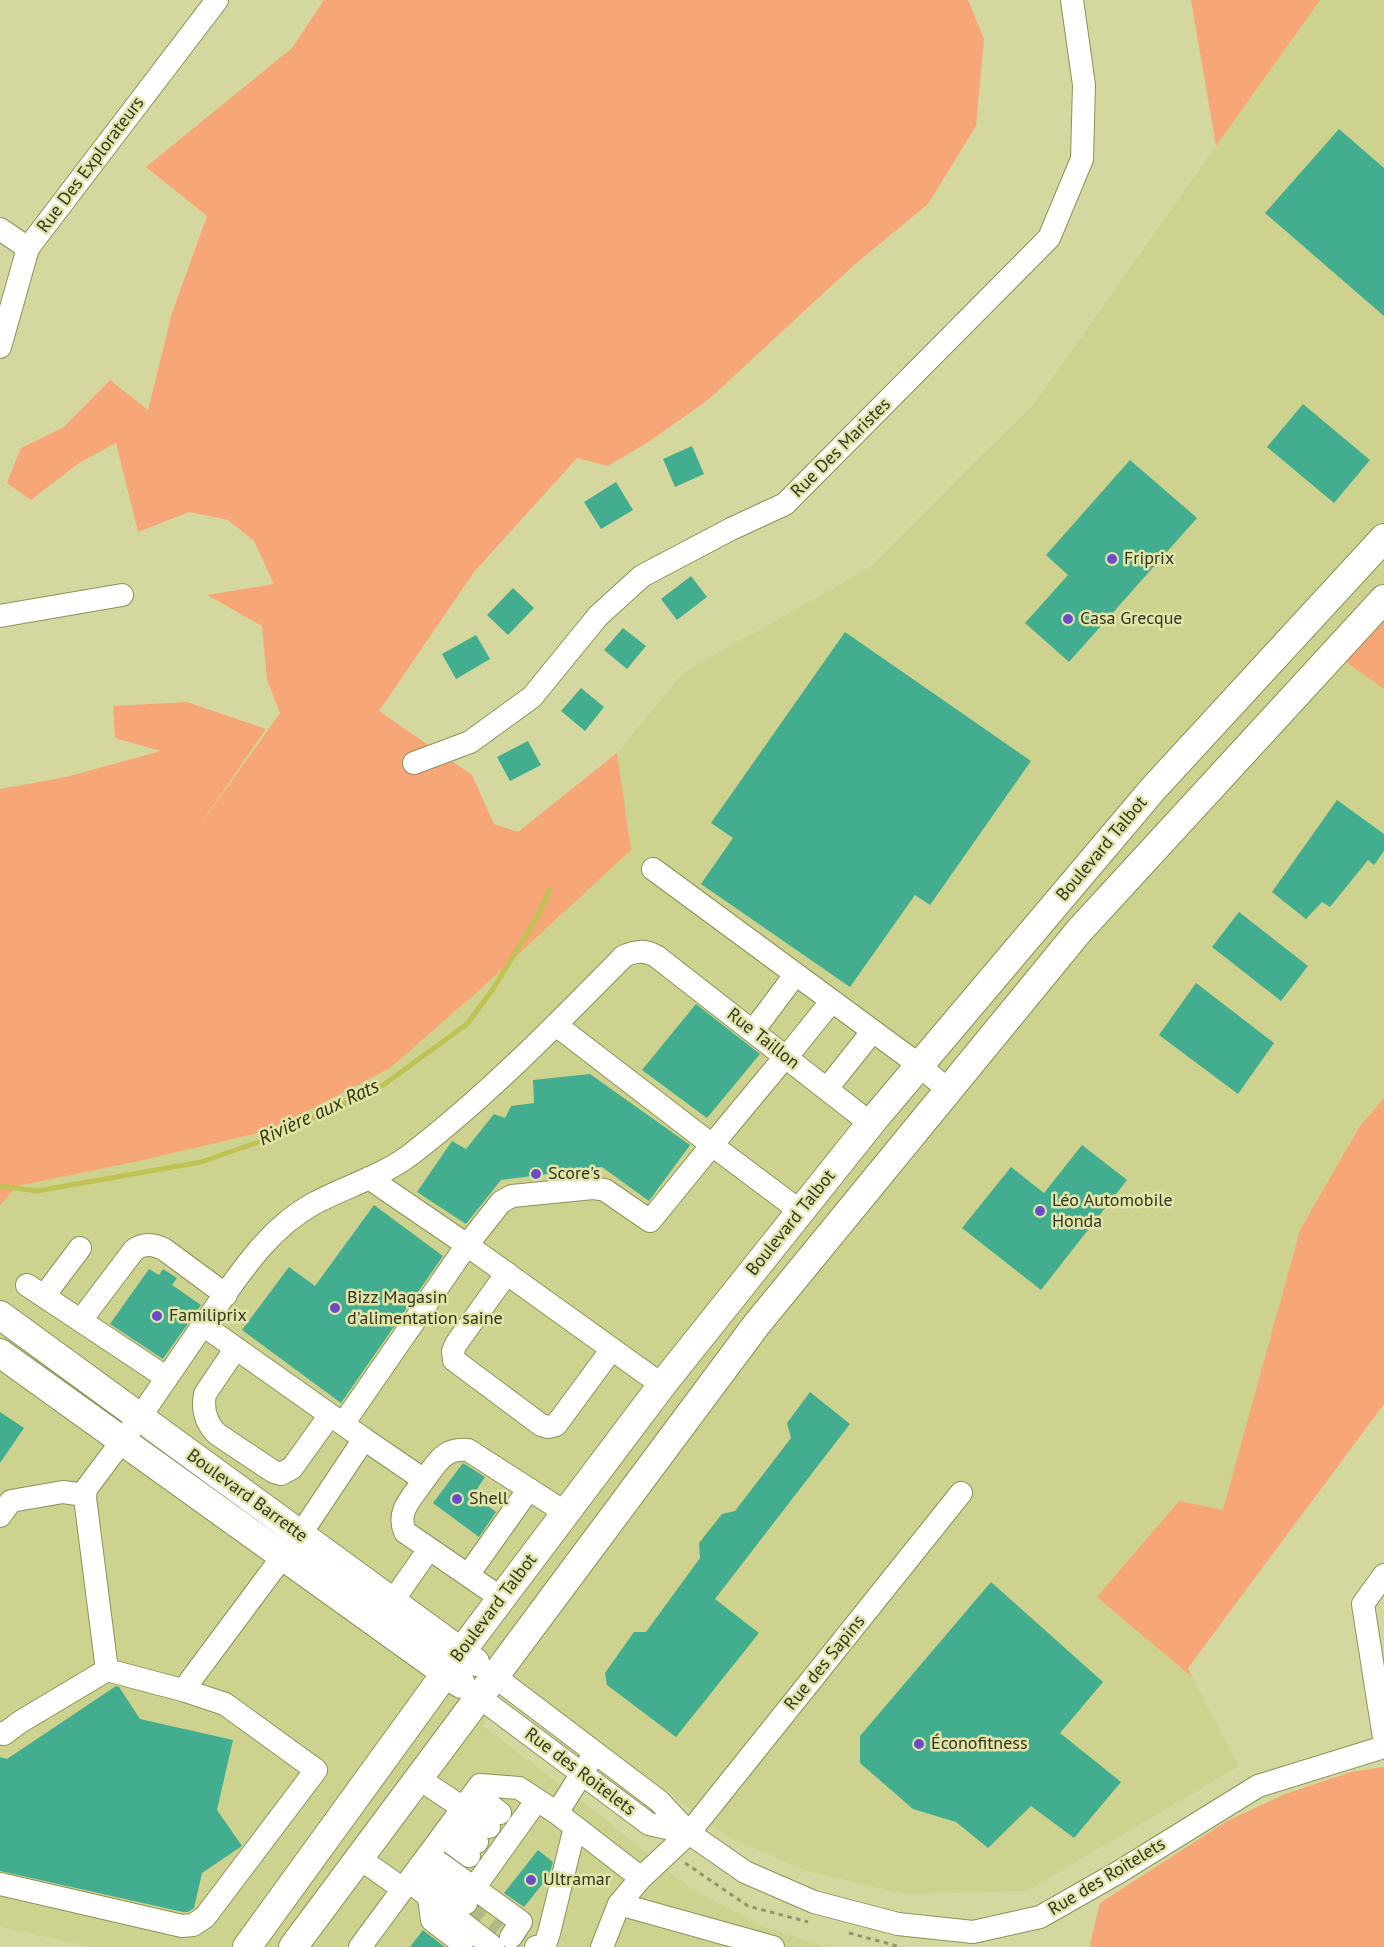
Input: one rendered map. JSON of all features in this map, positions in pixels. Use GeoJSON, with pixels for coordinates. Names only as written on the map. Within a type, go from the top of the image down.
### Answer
{"type":"FeatureCollection","features":[{"type":"Feature","properties":{"kind":"main road","name":"Boulevard Talbot"},"geometry":{"type":"LineString","coordinates":[[247,1947],[453,1662],[662,1385],[870,1123],[1154,789],[1384,538]]}},
{"type":"Feature","properties":{"kind":"main road","name":"Boulevard Talbot"},"geometry":{"type":"LineString","coordinates":[[293,1947],[757,1324],[1079,931],[1384,599]]}},
{"type":"Feature","properties":{"kind":"main road","name":"Boulevard Barrette"},"geometry":{"type":"LineString","coordinates":[[0,1315],[140,1417],[292,1545],[486,1686]]}},
{"type":"Feature","properties":{"kind":"main road","name":"Boulevard Barrette"},"geometry":{"type":"LineString","coordinates":[[0,1353],[123,1441],[292,1545],[392,1602],[453,1662]]}},
{"type":"Feature","properties":{"kind":"street","name":"Rue Des Explorateurs"},"geometry":{"type":"LineString","coordinates":[[0,347],[28,248],[217,0]]}},
{"type":"Feature","properties":{"kind":"street","name":"Rue Des Maristes"},"geometry":{"type":"LineString","coordinates":[[414,763],[470,742],[532,698],[597,616],[642,576],[731,529],[785,504],[1049,238],[1082,159],[1084,85],[1072,0]]}},
{"type":"Feature","properties":{"kind":"street"},"geometry":{"type":"LineString","coordinates":[[0,228],[28,248]]}},
{"type":"Feature","properties":{"kind":"street"},"geometry":{"type":"LineString","coordinates":[[0,616],[122,595]]}},
{"type":"Feature","properties":{"kind":"street"},"geometry":{"type":"LineString","coordinates":[[652,869],[919,1065],[948,1090]]}},
{"type":"Feature","properties":{"kind":"street","name":"Rue Taillon"},"geometry":{"type":"LineString","coordinates":[[556,1025],[624,956],[636,951],[647,951],[789,1053],[870,1123]]}},
{"type":"Feature","properties":{"kind":"street"},"geometry":{"type":"LineString","coordinates":[[759,1023],[795,975]]}},
{"type":"Feature","properties":{"kind":"street"},"geometry":{"type":"LineString","coordinates":[[236,1348],[206,1394],[204,1413],[211,1428],[217,1434],[274,1472],[281,1474],[292,1468],[337,1420],[501,1202],[512,1196],[593,1188],[605,1190],[650,1221],[831,1002]]}},
{"type":"Feature","properties":{"kind":"street"},"geometry":{"type":"LineString","coordinates":[[107,1670],[84,1495],[86,1489],[267,1240],[312,1205],[395,1165],[413,1153],[504,1077],[556,1025],[800,1211]]}},
{"type":"Feature","properties":{"kind":"street"},"geometry":{"type":"LineString","coordinates":[[832,1081],[872,1032]]}},
{"type":"Feature","properties":{"kind":"street"},"geometry":{"type":"LineString","coordinates":[[369,1178],[467,1245],[662,1385]]}},
{"type":"Feature","properties":{"kind":"street"},"geometry":{"type":"LineString","coordinates":[[81,1320],[134,1250],[144,1245],[165,1250],[226,1295]]}},
{"type":"Feature","properties":{"kind":"street"},"geometry":{"type":"LineString","coordinates":[[80,1248],[35,1291],[167,1377]]}},
{"type":"Feature","properties":{"kind":"street"},"geometry":{"type":"LineString","coordinates":[[507,1274],[456,1344],[453,1352],[454,1360],[541,1425],[548,1427],[556,1425],[612,1349]]}},
{"type":"Feature","properties":{"kind":"street"},"geometry":{"type":"LineString","coordinates":[[203,1325],[424,1480]]}},
{"type":"Feature","properties":{"kind":"street"},"geometry":{"type":"LineString","coordinates":[[186,1691],[190,1681],[292,1545],[364,1439]]}},
{"type":"Feature","properties":{"kind":"street"},"geometry":{"type":"LineString","coordinates":[[501,1598],[405,1532],[400,1521],[402,1512],[424,1480],[445,1453],[455,1449],[468,1450],[566,1513]]}},
{"type":"Feature","properties":{"kind":"street"},"geometry":{"type":"LineString","coordinates":[[468,1575],[529,1489]]}},
{"type":"Feature","properties":{"kind":"street"},"geometry":{"type":"LineString","coordinates":[[0,1516],[11,1501],[63,1492],[84,1495]]}},
{"type":"Feature","properties":{"kind":"street","name":"Rue des Sapins"},"geometry":{"type":"LineString","coordinates":[[604,1947],[619,1904],[641,1878],[689,1833],[961,1493]]}},
{"type":"Feature","properties":{"kind":"street"},"geometry":{"type":"LineString","coordinates":[[392,1602],[429,1549]]}},
{"type":"Feature","properties":{"kind":"street"},"geometry":{"type":"LineString","coordinates":[[1384,1575],[1363,1604],[1384,1738]]}},
{"type":"Feature","properties":{"kind":"street"},"geometry":{"type":"LineString","coordinates":[[0,1733],[4,1734],[107,1670],[225,1704],[316,1770],[205,1917],[193,1925],[182,1926],[0,1884]]}},
{"type":"Feature","properties":{"kind":"street","name":"Rue des Roitelets"},"geometry":{"type":"LineString","coordinates":[[486,1686],[596,1753],[658,1801],[689,1833],[745,1872],[814,1902],[957,1939],[974,1932],[1040,1917],[1119,1872],[1258,1786],[1384,1747]]}},
{"type":"Feature","properties":{"kind":"street","name":"Rue des Roitelets"},"geometry":{"type":"LineString","coordinates":[[486,1686],[581,1773],[650,1824],[689,1833]]}},
{"type":"Feature","properties":{"kind":"street"},"geometry":{"type":"LineString","coordinates":[[557,1813],[596,1753]]}},
{"type":"Feature","properties":{"kind":"street"},"geometry":{"type":"LineString","coordinates":[[418,1778],[491,1850],[521,1922],[501,1938]]}},
{"type":"Feature","properties":{"kind":"street"},"geometry":{"type":"LineString","coordinates":[[364,1946],[480,1785],[519,1788],[557,1813],[641,1878]]}},
{"type":"Feature","properties":{"kind":"street"},"geometry":{"type":"LineString","coordinates":[[359,1858],[415,1873],[491,1850],[537,1800]]}},
{"type":"Feature","properties":{"kind":"street"},"geometry":{"type":"LineString","coordinates":[[457,1815],[491,1850]]}},
{"type":"Feature","properties":{"kind":"street"},"geometry":{"type":"LineString","coordinates":[[429,1898],[501,1938],[524,1946],[545,1945],[575,1827]]}},
{"type":"Feature","properties":{"kind":"street"},"geometry":{"type":"LineString","coordinates":[[415,1873],[429,1898],[432,1920],[468,1947]]}},
{"type":"Feature","properties":{"kind":"street"},"geometry":{"type":"LineString","coordinates":[[619,1904],[773,1947]]}},
{"type":"Feature","properties":{"kind":"shaded area"},"geometry":{"type":"Polygon","coordinates":[[[324,0],[968,0],[984,39],[976,126],[928,204],[854,265],[709,399],[650,441],[608,466],[577,458],[474,572],[379,711],[472,775],[494,824],[518,832],[617,753],[631,850],[484,986],[390,1068],[271,1130],[139,1161],[17,1186],[0,1205],[0,789],[66,777],[161,751],[115,738],[113,706],[187,702],[266,729],[193,835],[280,713],[267,680],[262,626],[207,595],[274,584],[254,541],[228,520],[189,512],[138,532],[116,443],[79,463],[31,500],[7,483],[21,448],[64,427],[110,380],[148,410],[172,313],[207,216],[146,167],[292,48],[324,0]]]}},
{"type":"Feature","properties":{"kind":"shaded area"},"geometry":{"type":"Polygon","coordinates":[[[1191,0],[1320,0],[1216,146],[1191,0]]]}},
{"type":"Feature","properties":{"kind":"shaded area"},"geometry":{"type":"Polygon","coordinates":[[[1319,0],[1384,0],[1384,600],[1333,653],[1384,689],[1384,1098],[1358,1127],[1300,1230],[1223,1511],[1098,1596],[1192,1677],[1239,1766],[1027,1891],[905,1894],[806,1871],[729,1837],[505,1672],[483,1726],[591,1808],[690,1888],[762,1926],[827,1947],[91,1947],[0,1927],[0,1205],[17,1186],[139,1161],[271,1130],[390,1068],[484,986],[630,850],[617,753],[684,672],[869,568],[1034,404],[1319,0]]]}},
{"type":"Feature","properties":{"kind":"shaded area"},"geometry":{"type":"Polygon","coordinates":[[[1384,600],[1384,689],[1333,653],[1384,600]]]}},
{"type":"Feature","properties":{"kind":"shaded area"},"geometry":{"type":"Polygon","coordinates":[[[1384,1098],[1384,1404],[1188,1668],[1192,1677],[1097,1597],[1179,1501],[1223,1510],[1300,1230],[1359,1127],[1384,1098]]]}},
{"type":"Feature","properties":{"kind":"shaded area"},"geometry":{"type":"Polygon","coordinates":[[[1384,1767],[1384,1947],[1092,1947],[1090,1944],[1100,1903],[1227,1821],[1285,1794],[1351,1772],[1384,1767]]]}},
{"type":"Feature","properties":{"kind":"building"},"geometry":{"type":"Polygon","coordinates":[[[1339,129],[1384,168],[1384,316],[1265,213],[1339,129]]]}},
{"type":"Feature","properties":{"kind":"building"},"geometry":{"type":"Polygon","coordinates":[[[1303,404],[1370,460],[1334,503],[1267,447],[1303,404]]]}},
{"type":"Feature","properties":{"kind":"building"},"geometry":{"type":"Polygon","coordinates":[[[692,446],[704,474],[675,487],[663,459],[692,446]]]}},
{"type":"Feature","properties":{"kind":"building"},"geometry":{"type":"Polygon","coordinates":[[[1130,460],[1197,518],[1069,662],[1025,623],[1068,575],[1046,555],[1130,460]]]}},
{"type":"Feature","properties":{"kind":"building"},"geometry":{"type":"Polygon","coordinates":[[[616,482],[633,510],[601,529],[584,502],[616,482]]]}},
{"type":"Feature","properties":{"kind":"building"},"geometry":{"type":"Polygon","coordinates":[[[691,576],[707,597],[677,620],[661,599],[691,576]]]}},
{"type":"Feature","properties":{"kind":"building"},"geometry":{"type":"Polygon","coordinates":[[[513,588],[534,608],[508,635],[487,615],[513,588]]]}},
{"type":"Feature","properties":{"kind":"building"},"geometry":{"type":"Polygon","coordinates":[[[623,628],[646,646],[627,669],[604,650],[623,628]]]}},
{"type":"Feature","properties":{"kind":"building"},"geometry":{"type":"Polygon","coordinates":[[[845,632],[1031,761],[930,905],[915,895],[850,987],[701,884],[733,838],[711,823],[845,632]]]}},
{"type":"Feature","properties":{"kind":"building"},"geometry":{"type":"Polygon","coordinates":[[[476,635],[490,659],[456,679],[442,654],[476,635]]]}},
{"type":"Feature","properties":{"kind":"building"},"geometry":{"type":"Polygon","coordinates":[[[581,688],[604,707],[585,731],[561,711],[581,688]]]}},
{"type":"Feature","properties":{"kind":"building"},"geometry":{"type":"Polygon","coordinates":[[[528,741],[541,765],[510,781],[497,757],[528,741]]]}},
{"type":"Feature","properties":{"kind":"building"},"geometry":{"type":"Polygon","coordinates":[[[1337,800],[1384,834],[1384,851],[1374,865],[1368,860],[1330,907],[1322,902],[1306,919],[1272,892],[1337,800]]]}},
{"type":"Feature","properties":{"kind":"building"},"geometry":{"type":"Polygon","coordinates":[[[1239,912],[1308,966],[1281,1001],[1212,947],[1239,912]]]}},
{"type":"Feature","properties":{"kind":"building"},"geometry":{"type":"Polygon","coordinates":[[[1196,983],[1274,1043],[1238,1094],[1159,1035],[1196,983]]]}},
{"type":"Feature","properties":{"kind":"building"},"geometry":{"type":"Polygon","coordinates":[[[696,1004],[760,1054],[707,1118],[642,1070],[696,1004]]]}},
{"type":"Feature","properties":{"kind":"building"},"geometry":{"type":"Polygon","coordinates":[[[590,1074],[690,1145],[649,1201],[602,1167],[501,1180],[466,1224],[417,1192],[452,1141],[466,1149],[494,1114],[505,1118],[511,1106],[534,1103],[533,1080],[590,1074]]]}},
{"type":"Feature","properties":{"kind":"building","name":"Léo Automobile Honda"},"geometry":{"type":"Polygon","coordinates":[[[1082,1145],[1127,1180],[1041,1290],[962,1228],[1011,1167],[1044,1193],[1082,1145]]]}},
{"type":"Feature","properties":{"kind":"building","name":"Bizz Magasin d'alimentation saine"},"geometry":{"type":"Polygon","coordinates":[[[374,1205],[443,1256],[341,1403],[242,1330],[289,1267],[315,1286],[374,1205]]]}},
{"type":"Feature","properties":{"kind":"building","name":"Familiprix"},"geometry":{"type":"Polygon","coordinates":[[[149,1269],[159,1275],[163,1269],[177,1278],[172,1285],[201,1305],[163,1359],[110,1324],[149,1269]]]}},
{"type":"Feature","properties":{"kind":"building"},"geometry":{"type":"Polygon","coordinates":[[[810,1392],[850,1424],[715,1599],[759,1633],[676,1737],[607,1685],[605,1673],[634,1632],[646,1632],[700,1558],[699,1543],[722,1514],[735,1511],[791,1438],[787,1423],[810,1392]]]}},
{"type":"Feature","properties":{"kind":"building"},"geometry":{"type":"Polygon","coordinates":[[[0,1412],[24,1428],[0,1463],[0,1412]]]}},
{"type":"Feature","properties":{"kind":"building","name":"Shell"},"geometry":{"type":"Polygon","coordinates":[[[463,1463],[485,1477],[473,1495],[496,1512],[479,1537],[433,1503],[463,1463]]]}},
{"type":"Feature","properties":{"kind":"building"},"geometry":{"type":"Polygon","coordinates":[[[991,1582],[1103,1682],[1060,1733],[1121,1782],[1074,1838],[1031,1806],[988,1848],[956,1822],[913,1809],[860,1763],[860,1736],[991,1582]]]}},
{"type":"Feature","properties":{"kind":"building"},"geometry":{"type":"Polygon","coordinates":[[[116,1686],[119,1687],[140,1719],[233,1740],[217,1810],[242,1846],[202,1873],[194,1908],[188,1912],[0,1871],[0,1757],[7,1759],[116,1686]]]}},
{"type":"Feature","properties":{"kind":"building","name":"Ultramar"},"geometry":{"type":"Polygon","coordinates":[[[538,1850],[553,1862],[549,1876],[524,1907],[504,1893],[538,1850]]]}},
{"type":"Feature","properties":{"kind":"building"},"geometry":{"type":"Polygon","coordinates":[[[424,1931],[445,1947],[410,1947],[424,1931]]]}},
{"type":"Feature","properties":{"kind":"waterway","name":"Rivière aux Rats"},"geometry":{"type":"LineString","coordinates":[[0,1186],[37,1191],[201,1162],[270,1138],[382,1086],[467,1024],[493,989],[536,919],[550,889]]}},
{"type":"Feature","properties":{"kind":"tunnel"},"geometry":{"type":"LineString","coordinates":[[466,1903],[499,1929]]}},
{"type":"Feature","properties":{"kind":"place","name":"Friprix"},"geometry":{"type":"Point","coordinates":[1112,559]}},
{"type":"Feature","properties":{"kind":"place","name":"Casa Grecque"},"geometry":{"type":"Point","coordinates":[1068,619]}},
{"type":"Feature","properties":{"kind":"place","name":"Score's"},"geometry":{"type":"Point","coordinates":[536,1174]}},
{"type":"Feature","properties":{"kind":"place","name":"Léo Automobile Honda"},"geometry":{"type":"Point","coordinates":[1040,1211]}},
{"type":"Feature","properties":{"kind":"place","name":"Bizz Magasin d'alimentation saine"},"geometry":{"type":"Point","coordinates":[335,1308]}},
{"type":"Feature","properties":{"kind":"place","name":"Familiprix"},"geometry":{"type":"Point","coordinates":[157,1316]}},
{"type":"Feature","properties":{"kind":"place","name":"Shell"},"geometry":{"type":"Point","coordinates":[457,1499]}},
{"type":"Feature","properties":{"kind":"place","name":"Éconofitness"},"geometry":{"type":"Point","coordinates":[919,1744]}},
{"type":"Feature","properties":{"kind":"place","name":"Ultramar"},"geometry":{"type":"Point","coordinates":[531,1880]}}]}
